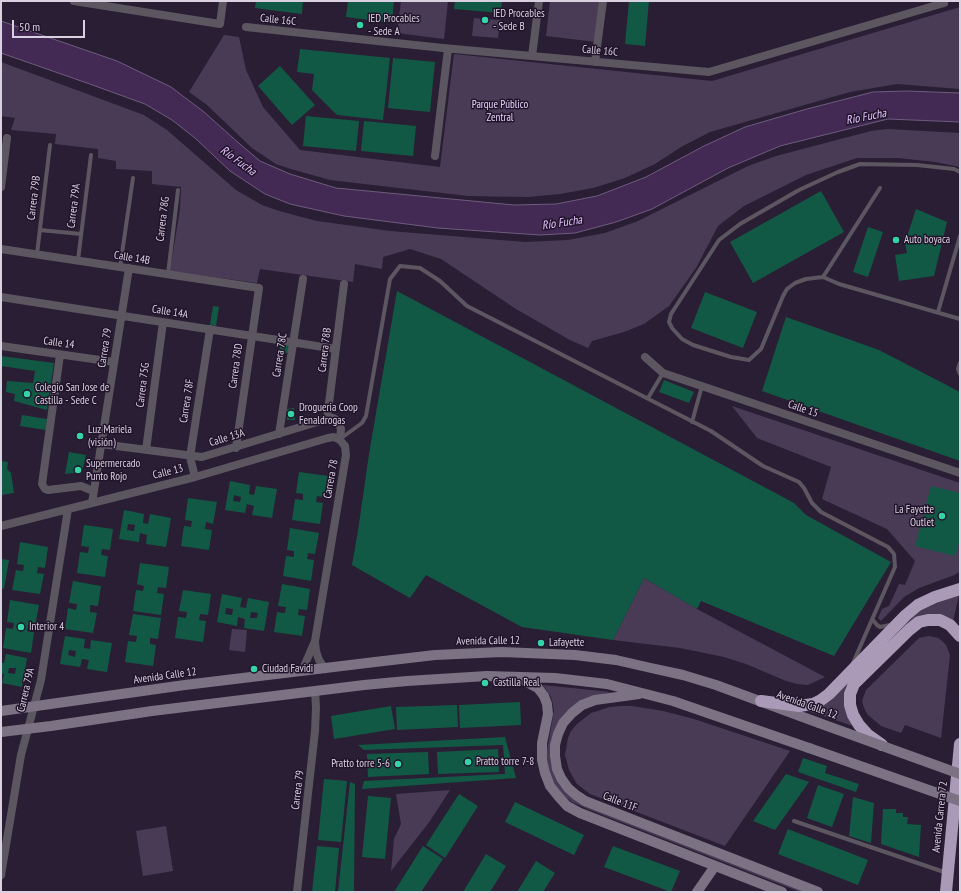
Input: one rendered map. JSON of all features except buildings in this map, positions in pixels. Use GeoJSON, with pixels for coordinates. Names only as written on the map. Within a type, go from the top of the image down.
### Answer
{"type":"FeatureCollection","features":[{"type":"Feature","properties":{"kind":"highway"},"geometry":{"type":"LineString","coordinates":[[761,701],[799,706],[813,704],[821,700],[829,694],[906,615],[927,601],[960,589]]}},
{"type":"Feature","properties":{"kind":"highway"},"geometry":{"type":"LineString","coordinates":[[882,746],[868,735],[853,715],[850,705],[850,694],[854,684],[919,622],[940,620],[950,625],[960,636]]}},
{"type":"Feature","properties":{"kind":"highway","name":"Avenida Carrera 72"},"geometry":{"type":"LineString","coordinates":[[946,892],[960,744]]}},
{"type":"Feature","properties":{"kind":"main road","name":"Avenida Calle 12"},"geometry":{"type":"LineString","coordinates":[[1,711],[185,685],[405,658],[465,653],[502,652],[575,655],[616,660],[683,675],[761,701],[960,774]]}},
{"type":"Feature","properties":{"kind":"main road"},"geometry":{"type":"LineString","coordinates":[[1,732],[152,711],[407,681],[487,676],[573,679],[607,684],[646,693],[692,707],[960,801]]}},
{"type":"Feature","properties":{"kind":"main road"},"geometry":{"type":"LineString","coordinates":[[518,677],[538,688],[546,700],[548,714],[542,743],[542,760],[550,786],[568,806],[580,813],[782,892]]}},
{"type":"Feature","properties":{"kind":"main road","name":"Calle 11F"},"geometry":{"type":"LineString","coordinates":[[646,693],[595,700],[582,705],[567,718],[558,734],[554,756],[557,769],[568,788],[585,801],[818,892]]}},
{"type":"Feature","properties":{"kind":"main road"},"geometry":{"type":"LineString","coordinates":[[697,892],[715,866]]}},
{"type":"Feature","properties":{"kind":"street"},"geometry":{"type":"LineString","coordinates":[[74,1],[220,24],[224,1]]}},
{"type":"Feature","properties":{"kind":"street"},"geometry":{"type":"LineString","coordinates":[[532,56],[539,1]]}},
{"type":"Feature","properties":{"kind":"street"},"geometry":{"type":"LineString","coordinates":[[595,62],[603,1]]}},
{"type":"Feature","properties":{"kind":"street","name":"Calle 16C"},"geometry":{"type":"LineString","coordinates":[[246,28],[448,49],[709,72],[944,3]]}},
{"type":"Feature","properties":{"kind":"street"},"geometry":{"type":"LineString","coordinates":[[435,156],[448,49]]}},
{"type":"Feature","properties":{"kind":"street"},"geometry":{"type":"LineString","coordinates":[[1,187],[7,138]]}},
{"type":"Feature","properties":{"kind":"street","name":"Calle 14B"},"geometry":{"type":"LineString","coordinates":[[1,249],[259,288]]}},
{"type":"Feature","properties":{"kind":"street","name":"Carrera 79"},"geometry":{"type":"LineString","coordinates":[[92,503],[129,268]]}},
{"type":"Feature","properties":{"kind":"street","name":"Carrera 78C"},"geometry":{"type":"LineString","coordinates":[[279,434],[303,279]]}},
{"type":"Feature","properties":{"kind":"street","name":"Carrera 78B"},"geometry":{"type":"LineString","coordinates":[[327,418],[344,284]]}},
{"type":"Feature","properties":{"kind":"street","name":"Carrera 78D"},"geometry":{"type":"LineString","coordinates":[[236,448],[259,288]]}},
{"type":"Feature","properties":{"kind":"street","name":"Calle 14A"},"geometry":{"type":"LineString","coordinates":[[1,297],[336,349]]}},
{"type":"Feature","properties":{"kind":"street","name":"Carrera 75G"},"geometry":{"type":"LineString","coordinates":[[146,450],[163,322]]}},
{"type":"Feature","properties":{"kind":"street","name":"Carrera 78F"},"geometry":{"type":"LineString","coordinates":[[195,477],[190,457],[210,329]]}},
{"type":"Feature","properties":{"kind":"street","name":"Calle 14"},"geometry":{"type":"LineString","coordinates":[[1,346],[114,362]]}},
{"type":"Feature","properties":{"kind":"street"},"geometry":{"type":"LineString","coordinates":[[60,355],[42,484],[48,490],[81,486],[93,491]]}},
{"type":"Feature","properties":{"kind":"street","name":"Calle 15"},"geometry":{"type":"LineString","coordinates":[[644,357],[663,373],[960,473]]}},
{"type":"Feature","properties":{"kind":"street"},"geometry":{"type":"LineString","coordinates":[[327,418],[333,418],[338,421],[341,429],[340,440]]}},
{"type":"Feature","properties":{"kind":"street","name":"Calle 13A"},"geometry":{"type":"LineString","coordinates":[[101,444],[202,458],[327,418]]}},
{"type":"Feature","properties":{"kind":"street","name":"Calle 13"},"geometry":{"type":"LineString","coordinates":[[1,526],[195,477],[328,438],[334,437],[340,440]]}},
{"type":"Feature","properties":{"kind":"street","name":"Carrera 78"},"geometry":{"type":"LineString","coordinates":[[302,671],[315,641],[346,455],[345,446],[340,440]]}},
{"type":"Feature","properties":{"kind":"street","name":"Carrera 79A"},"geometry":{"type":"LineString","coordinates":[[1,875],[21,755],[41,680],[68,509]]}},
{"type":"Feature","properties":{"kind":"street","name":"Carrera 78"},"geometry":{"type":"LineString","coordinates":[[315,641],[319,660],[325,669]]}},
{"type":"Feature","properties":{"kind":"street","name":"Carrera 79"},"geometry":{"type":"LineString","coordinates":[[296,892],[315,731],[316,707],[314,691]]}},
{"type":"Feature","properties":{"kind":"lane","name":"Carrera 79B"},"geometry":{"type":"LineString","coordinates":[[37,254],[50,145]]}},
{"type":"Feature","properties":{"kind":"lane","name":"Carrera 79A"},"geometry":{"type":"LineString","coordinates":[[78,261],[91,155]]}},
{"type":"Feature","properties":{"kind":"lane"},"geometry":{"type":"LineString","coordinates":[[960,172],[954,169],[917,165],[860,164],[838,172],[799,190],[740,224],[719,240],[671,314],[669,322],[682,340],[731,357],[749,360],[761,349],[783,296],[788,290],[796,283],[823,277],[839,284],[960,319]]}},
{"type":"Feature","properties":{"kind":"lane"},"geometry":{"type":"LineString","coordinates":[[120,267],[133,178]]}},
{"type":"Feature","properties":{"kind":"lane"},"geometry":{"type":"LineString","coordinates":[[823,277],[880,188]]}},
{"type":"Feature","properties":{"kind":"lane","name":"Carrera 78G"},"geometry":{"type":"LineString","coordinates":[[168,274],[178,190]]}},
{"type":"Feature","properties":{"kind":"lane"},"geometry":{"type":"LineString","coordinates":[[40,230],[82,234]]}},
{"type":"Feature","properties":{"kind":"lane"},"geometry":{"type":"LineString","coordinates":[[938,312],[960,236]]}},
{"type":"Feature","properties":{"kind":"lane"},"geometry":{"type":"LineString","coordinates":[[340,440],[362,423],[366,416],[390,279],[400,266],[420,268],[440,281],[467,306],[648,398],[712,432],[762,466],[799,482],[812,503],[821,512],[888,547],[894,554],[895,567],[848,674]]}},
{"type":"Feature","properties":{"kind":"lane"},"geometry":{"type":"LineString","coordinates":[[960,363],[958,369],[960,374]]}},
{"type":"Feature","properties":{"kind":"lane"},"geometry":{"type":"LineString","coordinates":[[648,398],[663,373]]}},
{"type":"Feature","properties":{"kind":"lane"},"geometry":{"type":"LineString","coordinates":[[692,422],[702,386]]}},
{"type":"Feature","properties":{"kind":"lane"},"geometry":{"type":"LineString","coordinates":[[873,620],[877,626],[885,627],[906,615]]}},
{"type":"Feature","properties":{"kind":"lane"},"geometry":{"type":"LineString","coordinates":[[794,821],[947,873]]}},
{"type":"Feature","properties":{"kind":"green space"},"geometry":{"type":"Polygon","coordinates":[[[401,1],[448,1],[444,39],[397,33],[401,1]]]}},
{"type":"Feature","properties":{"kind":"green space"},"geometry":{"type":"Polygon","coordinates":[[[550,1],[600,1],[596,42],[546,36],[550,1]]]}},
{"type":"Feature","properties":{"kind":"green space","name":"Parque Público Zentral"},"geometry":{"type":"Polygon","coordinates":[[[960,7],[960,89],[897,84],[850,92],[710,132],[681,147],[655,164],[625,178],[593,188],[560,194],[528,197],[468,196],[330,180],[276,164],[252,148],[207,105],[189,92],[224,35],[239,37],[246,70],[263,107],[300,150],[440,167],[454,54],[712,81],[960,7]]]}},
{"type":"Feature","properties":{"kind":"green space"},"geometry":{"type":"Polygon","coordinates":[[[474,18],[500,20],[498,38],[472,36],[474,18]]]}},
{"type":"Feature","properties":{"kind":"green space"},"geometry":{"type":"Polygon","coordinates":[[[1,62],[144,115],[167,130],[236,190],[262,205],[317,221],[390,231],[525,242],[568,240],[605,233],[638,221],[748,166],[776,156],[871,131],[887,129],[960,133],[960,167],[935,162],[898,158],[857,158],[806,175],[744,206],[718,226],[696,268],[669,306],[644,324],[624,332],[592,341],[588,348],[570,340],[516,309],[441,259],[410,249],[383,257],[382,269],[355,264],[353,282],[260,269],[257,283],[170,271],[180,209],[181,187],[152,184],[152,171],[116,169],[116,161],[98,158],[98,149],[55,144],[56,134],[11,130],[15,118],[1,116],[1,62]]]}},
{"type":"Feature","properties":{"kind":"green space"},"geometry":{"type":"Polygon","coordinates":[[[732,406],[960,483],[960,572],[919,588],[904,597],[881,621],[878,618],[882,609],[889,606],[899,584],[905,585],[915,561],[887,529],[822,499],[831,467],[757,438],[732,406]]]}},
{"type":"Feature","properties":{"kind":"green space"},"geometry":{"type":"Polygon","coordinates":[[[644,578],[697,609],[825,677],[808,685],[797,684],[724,657],[680,648],[613,640],[644,578]]]}},
{"type":"Feature","properties":{"kind":"green space"},"geometry":{"type":"Polygon","coordinates":[[[959,595],[953,621],[931,616],[851,682],[853,726],[808,711],[816,709],[824,704],[903,624],[921,610],[959,595]]]}},
{"type":"Feature","properties":{"kind":"green space"},"geometry":{"type":"Polygon","coordinates":[[[232,629],[247,630],[245,652],[229,650],[232,629]]]}},
{"type":"Feature","properties":{"kind":"green space"},"geometry":{"type":"Polygon","coordinates":[[[929,636],[938,638],[942,641],[946,645],[950,655],[941,738],[905,725],[901,733],[881,726],[868,715],[862,701],[866,690],[919,638],[929,636]]]}},
{"type":"Feature","properties":{"kind":"green space"},"geometry":{"type":"Polygon","coordinates":[[[543,685],[610,692],[588,699],[551,745],[550,756],[552,767],[555,777],[561,786],[810,892],[800,892],[590,810],[572,802],[564,796],[551,778],[546,756],[554,711],[551,697],[543,685]]]}},
{"type":"Feature","properties":{"kind":"green space"},"geometry":{"type":"Polygon","coordinates":[[[632,706],[663,711],[694,719],[790,751],[725,846],[590,794],[577,784],[569,770],[565,755],[568,738],[571,731],[591,713],[610,707],[632,706]]]}},
{"type":"Feature","properties":{"kind":"green space"},"geometry":{"type":"Polygon","coordinates":[[[450,790],[430,821],[391,871],[394,839],[401,824],[396,794],[450,790]]]}},
{"type":"Feature","properties":{"kind":"green space"},"geometry":{"type":"Polygon","coordinates":[[[166,826],[173,871],[143,876],[136,831],[166,826]]]}},
{"type":"Feature","properties":{"kind":"water","name":"Río Fucha"},"geometry":{"type":"Polygon","coordinates":[[[1,21],[117,61],[171,87],[204,112],[260,161],[290,174],[336,188],[514,205],[556,204],[597,196],[646,177],[704,146],[745,127],[873,92],[907,91],[960,93],[960,122],[888,119],[780,146],[728,168],[652,209],[616,222],[575,233],[540,235],[438,228],[344,216],[290,204],[265,194],[230,171],[195,138],[172,120],[145,104],[1,53],[1,21]]]}},
{"type":"Feature","properties":{"kind":"place","name":"IED Procables - Sede B"},"geometry":{"type":"Point","coordinates":[485,20]}},
{"type":"Feature","properties":{"kind":"place","name":"IED Procables - Sede A"},"geometry":{"type":"Point","coordinates":[360,25]}},
{"type":"Feature","properties":{"kind":"place","name":"Auto boyaca"},"geometry":{"type":"Point","coordinates":[896,240]}},
{"type":"Feature","properties":{"kind":"place","name":"Colegio San Jose de Castilla - Sede C"},"geometry":{"type":"Point","coordinates":[27,394]}},
{"type":"Feature","properties":{"kind":"place","name":"Drogueria Coop Fenaldrogas"},"geometry":{"type":"Point","coordinates":[291,414]}},
{"type":"Feature","properties":{"kind":"place","name":"Luz Mariela (visión)"},"geometry":{"type":"Point","coordinates":[80,436]}},
{"type":"Feature","properties":{"kind":"place","name":"Supermercado Punto Rojo"},"geometry":{"type":"Point","coordinates":[78,470]}},
{"type":"Feature","properties":{"kind":"place","name":"La Fayette Outlet"},"geometry":{"type":"Point","coordinates":[942,516]}},
{"type":"Feature","properties":{"kind":"place","name":"Interior 4"},"geometry":{"type":"Point","coordinates":[21,627]}},
{"type":"Feature","properties":{"kind":"place","name":"Lafayette"},"geometry":{"type":"Point","coordinates":[541,643]}},
{"type":"Feature","properties":{"kind":"place","name":"Ciudad Favidi"},"geometry":{"type":"Point","coordinates":[254,669]}},
{"type":"Feature","properties":{"kind":"place","name":"Castilla Real"},"geometry":{"type":"Point","coordinates":[485,683]}},
{"type":"Feature","properties":{"kind":"place","name":"Pratto torre 7-8"},"geometry":{"type":"Point","coordinates":[468,762]}},
{"type":"Feature","properties":{"kind":"place","name":"Pratto torre 5-6"},"geometry":{"type":"Point","coordinates":[398,764]}}]}
